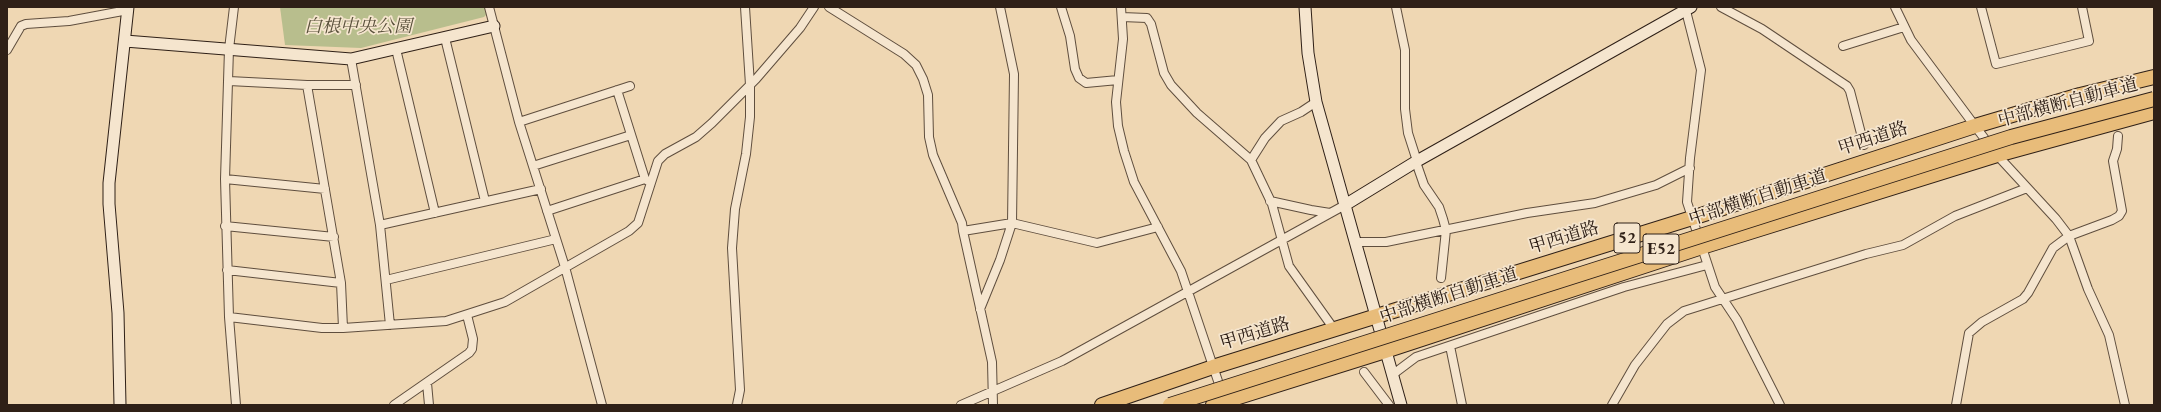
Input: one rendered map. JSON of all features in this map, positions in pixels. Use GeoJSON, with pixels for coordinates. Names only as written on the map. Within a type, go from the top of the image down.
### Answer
{"type":"FeatureCollection","features":[{"type":"Feature","properties":{"kind":"highway","name":"甲西道路"},"geometry":{"type":"LineString","coordinates":[[1102,405],[1334,329],[1692,218],[1975,126],[2080,95],[2154,77]]}},
{"type":"Feature","properties":{"kind":"highway","name":"中部横断自動車道"},"geometry":{"type":"LineString","coordinates":[[1170,405],[2011,138],[2154,100]]}},
{"type":"Feature","properties":{"kind":"highway","name":"中部横断自動車道"},"geometry":{"type":"LineString","coordinates":[[1191,405],[2012,143],[2154,105]]}},
{"type":"Feature","properties":{"kind":"highway","name":"52"},"geometry":{"type":"LineString","coordinates":[[1221,404],[1702,247],[1997,155],[2154,112]]}},
{"type":"Feature","properties":{"kind":"street"},"geometry":{"type":"LineString","coordinates":[[234,7],[229,49],[225,226],[229,317],[236,405]]}},
{"type":"Feature","properties":{"kind":"street"},"geometry":{"type":"LineString","coordinates":[[490,7],[519,122],[565,267],[602,405]]}},
{"type":"Feature","properties":{"kind":"street"},"geometry":{"type":"LineString","coordinates":[[738,405],[740,390],[732,248],[735,209],[746,154],[750,85],[745,7]]}},
{"type":"Feature","properties":{"kind":"street"},"geometry":{"type":"LineString","coordinates":[[229,317],[322,328],[343,328],[446,321],[505,302],[629,231],[638,223],[643,214],[648,181],[658,162],[665,154],[696,137],[750,85],[800,28],[814,7]]}},
{"type":"Feature","properties":{"kind":"street"},"geometry":{"type":"LineString","coordinates":[[829,7],[904,54],[916,65],[923,79],[928,95],[929,137],[934,156],[962,223],[992,362],[993,405]]}},
{"type":"Feature","properties":{"kind":"street"},"geometry":{"type":"LineString","coordinates":[[980,309],[1000,260],[1012,223],[1014,74],[1000,7]]}},
{"type":"Feature","properties":{"kind":"street"},"geometry":{"type":"LineString","coordinates":[[1061,7],[1070,36],[1075,70],[1079,78],[1086,82],[1118,80]]}},
{"type":"Feature","properties":{"kind":"street"},"geometry":{"type":"LineString","coordinates":[[1120,7],[1123,39],[1116,102],[1118,126],[1124,151],[1134,182],[1176,260],[1213,368],[1221,404]]}},
{"type":"Feature","properties":{"kind":"street"},"geometry":{"type":"LineString","coordinates":[[1305,7],[1308,53],[1316,102],[1375,317],[1401,405]]}},
{"type":"Feature","properties":{"kind":"street"},"geometry":{"type":"LineString","coordinates":[[1396,7],[1405,50],[1405,109],[1408,133],[1424,185],[1439,207],[1446,230],[1441,278]]}},
{"type":"Feature","properties":{"kind":"street"},"geometry":{"type":"LineString","coordinates":[[1721,7],[1762,29],[1847,86],[1850,91],[1864,145]]}},
{"type":"Feature","properties":{"kind":"street"},"geometry":{"type":"LineString","coordinates":[[1895,7],[1911,40],[1997,155],[2043,204],[2069,236],[2088,289],[2109,335],[2125,405]]}},
{"type":"Feature","properties":{"kind":"street"},"geometry":{"type":"LineString","coordinates":[[1981,7],[1996,64],[2089,40],[2082,7]]}},
{"type":"Feature","properties":{"kind":"street"},"geometry":{"type":"LineString","coordinates":[[7,50],[21,26],[26,24],[69,21],[128,8],[109,183],[109,204],[118,313],[120,405]]}},
{"type":"Feature","properties":{"kind":"street"},"geometry":{"type":"LineString","coordinates":[[961,405],[992,393],[1062,361],[1345,205],[1417,162],[1687,8],[1701,70],[1687,202],[1714,287],[1737,320],[1780,405]]}},
{"type":"Feature","properties":{"kind":"street"},"geometry":{"type":"LineString","coordinates":[[1122,17],[1147,18],[1151,24],[1164,73],[1170,85],[1196,113],[1251,160],[1270,200],[1282,239],[1288,266],[1334,329]]}},
{"type":"Feature","properties":{"kind":"street"},"geometry":{"type":"LineString","coordinates":[[125,41],[351,59],[494,26]]}},
{"type":"Feature","properties":{"kind":"street"},"geometry":{"type":"LineString","coordinates":[[1844,46],[1904,27]]}},
{"type":"Feature","properties":{"kind":"street"},"geometry":{"type":"LineString","coordinates":[[445,38],[485,201]]}},
{"type":"Feature","properties":{"kind":"street"},"geometry":{"type":"LineString","coordinates":[[396,49],[435,213]]}},
{"type":"Feature","properties":{"kind":"street"},"geometry":{"type":"LineString","coordinates":[[351,59],[380,226],[390,325]]}},
{"type":"Feature","properties":{"kind":"street"},"geometry":{"type":"LineString","coordinates":[[229,81],[307,85],[356,85]]}},
{"type":"Feature","properties":{"kind":"street"},"geometry":{"type":"LineString","coordinates":[[307,85],[341,283],[343,328]]}},
{"type":"Feature","properties":{"kind":"street"},"geometry":{"type":"LineString","coordinates":[[519,122],[630,86]]}},
{"type":"Feature","properties":{"kind":"street"},"geometry":{"type":"LineString","coordinates":[[617,90],[631,135],[648,181]]}},
{"type":"Feature","properties":{"kind":"street"},"geometry":{"type":"LineString","coordinates":[[1251,160],[1264,138],[1281,121],[1301,112],[1316,102]]}},
{"type":"Feature","properties":{"kind":"street"},"geometry":{"type":"LineString","coordinates":[[533,166],[631,135]]}},
{"type":"Feature","properties":{"kind":"street"},"geometry":{"type":"LineString","coordinates":[[1956,405],[1969,333],[1982,322],[2023,299],[2028,293],[2053,248],[2069,236],[2119,216],[2122,211],[2113,161],[2118,149],[2118,136]]}},
{"type":"Feature","properties":{"kind":"street"},"geometry":{"type":"LineString","coordinates":[[1355,242],[1386,242],[1527,214],[1595,203],[1656,185],[1690,168]]}},
{"type":"Feature","properties":{"kind":"street"},"geometry":{"type":"LineString","coordinates":[[225,179],[325,189]]}},
{"type":"Feature","properties":{"kind":"street"},"geometry":{"type":"LineString","coordinates":[[547,211],[648,181]]}},
{"type":"Feature","properties":{"kind":"street"},"geometry":{"type":"LineString","coordinates":[[1612,405],[1635,365],[1667,324],[1684,312],[1866,254],[1902,245],[1956,216],[2027,188]]}},
{"type":"Feature","properties":{"kind":"street"},"geometry":{"type":"LineString","coordinates":[[380,226],[540,189]]}},
{"type":"Feature","properties":{"kind":"street"},"geometry":{"type":"LineString","coordinates":[[1270,200],[1330,213]]}},
{"type":"Feature","properties":{"kind":"street"},"geometry":{"type":"LineString","coordinates":[[963,231],[1012,223],[1097,243],[1158,227]]}},
{"type":"Feature","properties":{"kind":"street"},"geometry":{"type":"LineString","coordinates":[[225,226],[334,237]]}},
{"type":"Feature","properties":{"kind":"street"},"geometry":{"type":"LineString","coordinates":[[386,280],[556,239]]}},
{"type":"Feature","properties":{"kind":"street"},"geometry":{"type":"LineString","coordinates":[[1392,375],[1416,357],[1624,287],[1707,265]]}},
{"type":"Feature","properties":{"kind":"street"},"geometry":{"type":"LineString","coordinates":[[227,270],[341,283]]}},
{"type":"Feature","properties":{"kind":"street"},"geometry":{"type":"LineString","coordinates":[[394,405],[469,353],[472,349],[473,340],[467,315]]}},
{"type":"Feature","properties":{"kind":"street"},"geometry":{"type":"LineString","coordinates":[[1450,346],[1462,405]]}},
{"type":"Feature","properties":{"kind":"street"},"geometry":{"type":"LineString","coordinates":[[1364,372],[1389,405]]}},
{"type":"Feature","properties":{"kind":"street"},"geometry":{"type":"LineString","coordinates":[[427,383],[430,405]]}},
{"type":"Feature","properties":{"kind":"green space","name":"白根中央公園"},"geometry":{"type":"Polygon","coordinates":[[[280,7],[485,7],[487,14],[484,17],[361,48],[285,45],[280,7]]]}}]}
